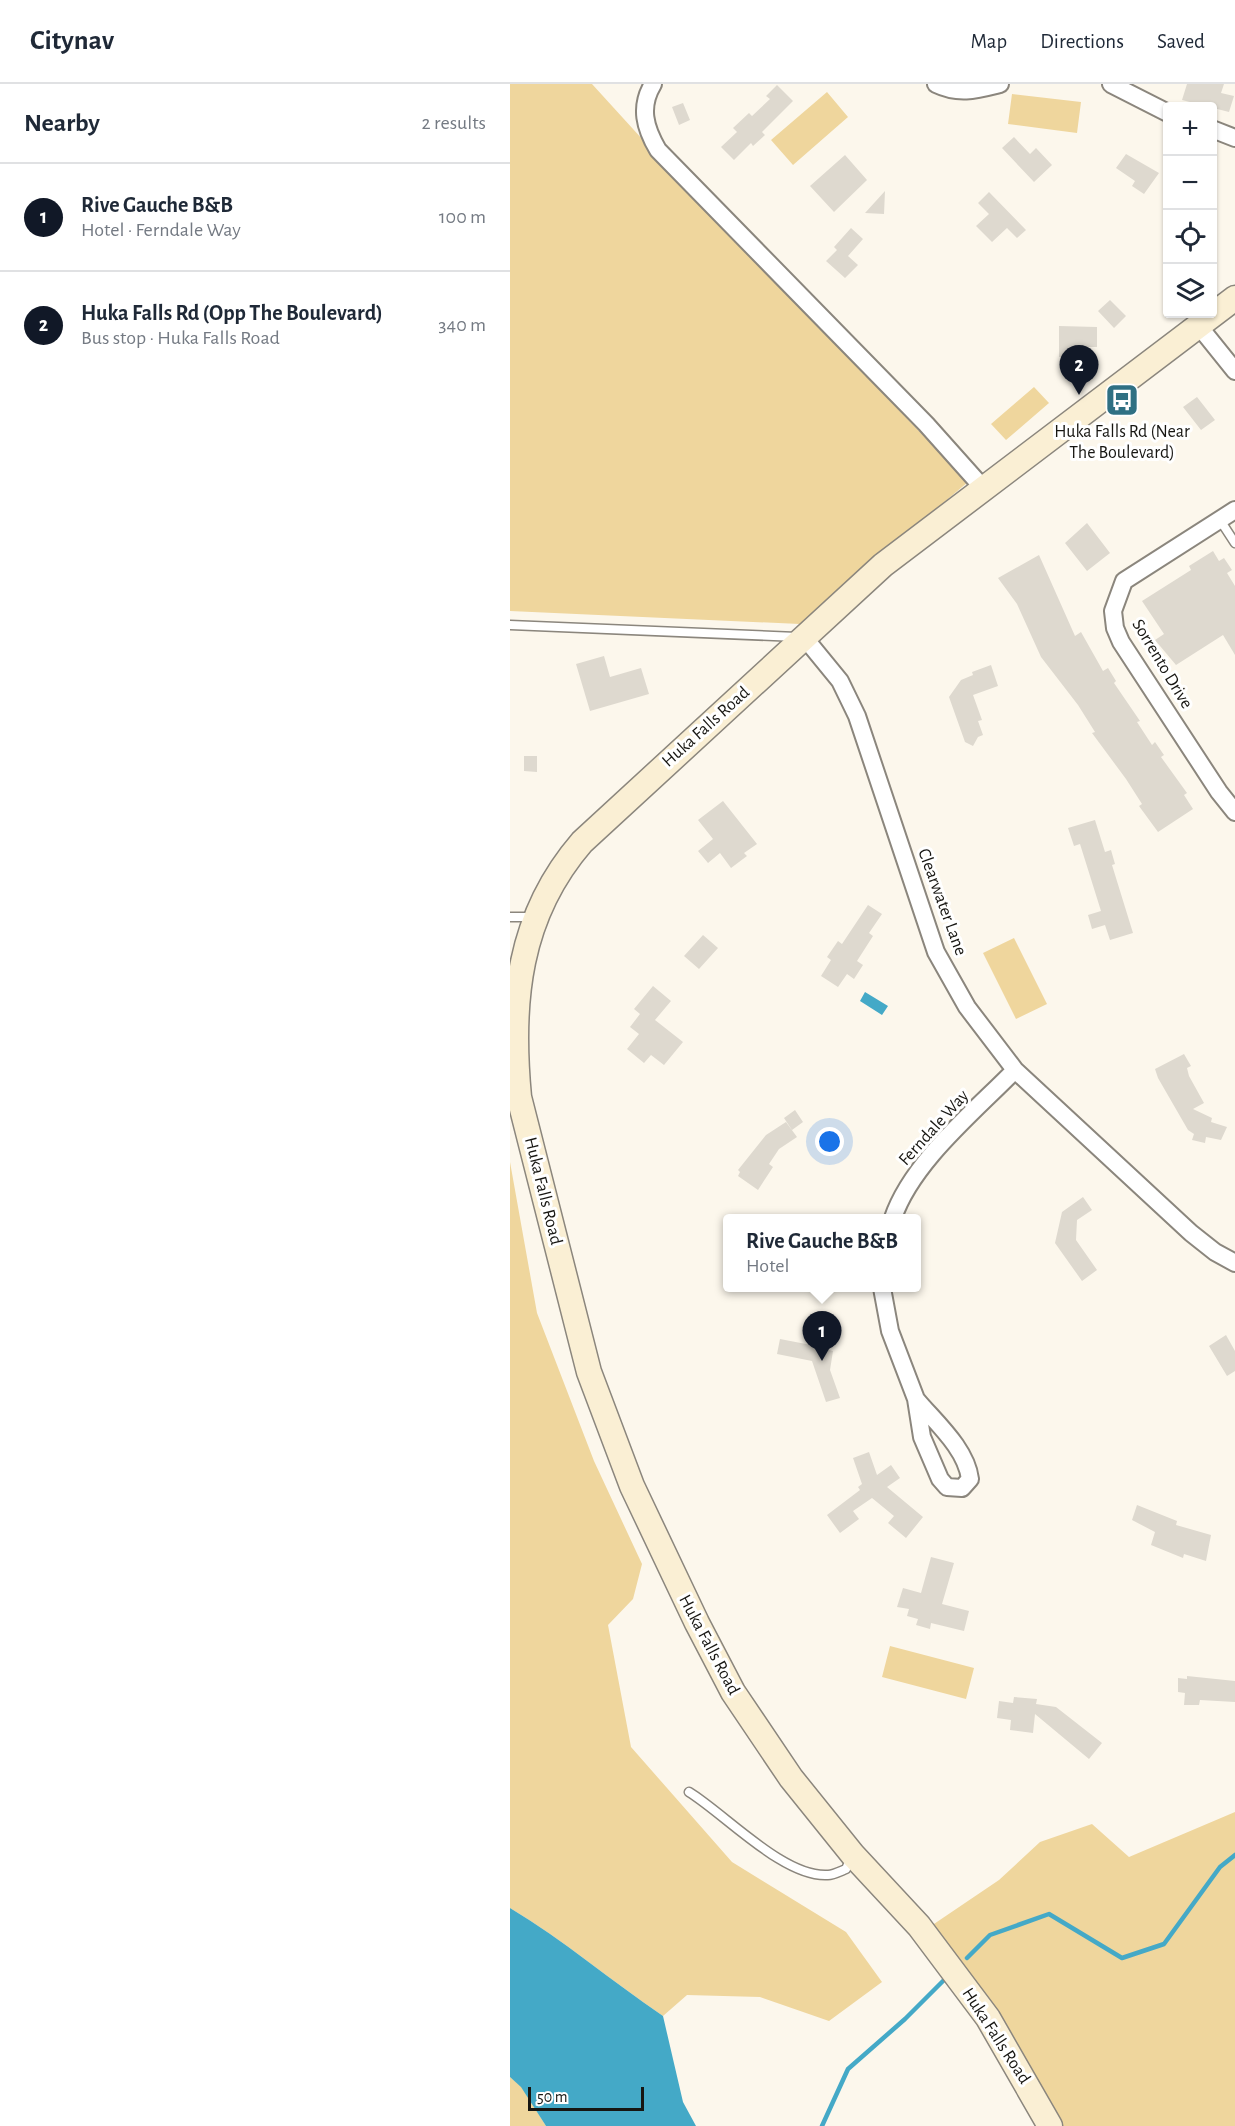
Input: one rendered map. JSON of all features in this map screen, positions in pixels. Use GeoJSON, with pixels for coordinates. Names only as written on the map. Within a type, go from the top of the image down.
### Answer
{"type":"FeatureCollection","features":[{"type":"Feature","properties":{"kind":"street"},"geometry":{"type":"LineString","coordinates":[[653,84],[644,105],[645,123],[658,150],[926,424],[984,489]]}},
{"type":"Feature","properties":{"kind":"street"},"geometry":{"type":"LineString","coordinates":[[936,84],[949,90],[968,93],[1000,84]]}},
{"type":"Feature","properties":{"kind":"street"},"geometry":{"type":"LineString","coordinates":[[1111,84],[1163,111]]}},
{"type":"Feature","properties":{"kind":"street"},"geometry":{"type":"LineString","coordinates":[[1217,131],[1235,138]]}},
{"type":"Feature","properties":{"kind":"street","name":"Huka Falls Road"},"geometry":{"type":"LineString","coordinates":[[1050,2126],[1023,2075],[981,2009],[919,1926],[853,1855],[791,1778],[733,1692],[663,1556],[632,1486],[589,1372],[513,1064],[512,1010],[521,952],[521,917],[582,842],[883,565],[1235,298]]}},
{"type":"Feature","properties":{"kind":"street"},"geometry":{"type":"LineString","coordinates":[[1198,326],[1235,371]]}},
{"type":"Feature","properties":{"kind":"street","name":"Sorrento Drive"},"geometry":{"type":"LineString","coordinates":[[1235,510],[1124,581],[1113,611],[1115,628],[1121,642],[1219,792],[1235,812]]}},
{"type":"Feature","properties":{"kind":"street","name":"Clearwater Lane"},"geometry":{"type":"LineString","coordinates":[[804,637],[840,681],[857,716],[936,952],[967,1008],[1015,1070],[1191,1233],[1215,1252],[1235,1263]]}},
{"type":"Feature","properties":{"kind":"street","name":"Ferndale Way"},"geometry":{"type":"LineString","coordinates":[[894,1214],[898,1203],[924,1164],[1015,1070]]}},
{"type":"Feature","properties":{"kind":"street"},"geometry":{"type":"LineString","coordinates":[[883,1292],[890,1332],[916,1399],[922,1437],[940,1479],[947,1487],[963,1488],[970,1479],[969,1470],[953,1443],[916,1399]]}},
{"type":"Feature","properties":{"kind":"lane"},"geometry":{"type":"LineString","coordinates":[[1220,520],[1235,543]]}},
{"type":"Feature","properties":{"kind":"lane"},"geometry":{"type":"LineString","coordinates":[[510,626],[804,637]]}},
{"type":"Feature","properties":{"kind":"lane"},"geometry":{"type":"LineString","coordinates":[[689,1792],[713,1807],[734,1827],[797,1869],[828,1875],[846,1869],[853,1855]]}},
{"type":"Feature","properties":{"kind":"shaded area"},"geometry":{"type":"Polygon","coordinates":[[[510,84],[592,84],[705,208],[968,482],[800,624],[510,611],[510,84]]]}},
{"type":"Feature","properties":{"kind":"shaded area"},"geometry":{"type":"Polygon","coordinates":[[[827,92],[848,117],[793,165],[771,140],[827,92]]]}},
{"type":"Feature","properties":{"kind":"shaded area"},"geometry":{"type":"Polygon","coordinates":[[[1012,94],[1081,102],[1077,133],[1008,124],[1012,94]]]}},
{"type":"Feature","properties":{"kind":"shaded area"},"geometry":{"type":"Polygon","coordinates":[[[1034,387],[1049,403],[1006,440],[991,424],[1034,387]]]}},
{"type":"Feature","properties":{"kind":"shaded area"},"geometry":{"type":"Polygon","coordinates":[[[1014,938],[1047,1004],[1016,1019],[983,953],[1014,938]]]}},
{"type":"Feature","properties":{"kind":"shaded area"},"geometry":{"type":"Polygon","coordinates":[[[510,1162],[537,1313],[594,1461],[642,1564],[633,1599],[608,1625],[631,1747],[732,1862],[846,1932],[882,1982],[829,2021],[760,1997],[687,1995],[663,2016],[549,1933],[510,1908],[510,1162]]]}},
{"type":"Feature","properties":{"kind":"shaded area"},"geometry":{"type":"Polygon","coordinates":[[[890,1646],[974,1668],[966,1699],[882,1677],[890,1646]]]}},
{"type":"Feature","properties":{"kind":"shaded area"},"geometry":{"type":"Polygon","coordinates":[[[1235,1812],[1235,2126],[1058,2126],[928,1928],[999,1880],[1040,1842],[1092,1824],[1129,1857],[1235,1812]]]}},
{"type":"Feature","properties":{"kind":"shaded area"},"geometry":{"type":"Polygon","coordinates":[[[510,2077],[521,2086],[546,2126],[510,2126],[510,2077]]]}},
{"type":"Feature","properties":{"kind":"water"},"geometry":{"type":"Polygon","coordinates":[[[865,992],[888,1006],[882,1015],[860,1001],[865,992]]]}},
{"type":"Feature","properties":{"kind":"water"},"geometry":{"type":"Polygon","coordinates":[[[510,1908],[549,1933],[663,2016],[683,2102],[696,2126],[546,2126],[521,2087],[510,2077],[510,1908]]]}},
{"type":"Feature","properties":{"kind":"building"},"geometry":{"type":"Polygon","coordinates":[[[1187,84],[1224,84],[1221,93],[1234,96],[1229,112],[1217,109],[1217,102],[1182,100],[1187,84]]]}},
{"type":"Feature","properties":{"kind":"building"},"geometry":{"type":"Polygon","coordinates":[[[777,85],[793,101],[762,132],[765,135],[753,146],[751,143],[734,160],[721,147],[737,132],[733,128],[749,113],[752,116],[770,99],[766,96],[777,85]]]}},
{"type":"Feature","properties":{"kind":"building"},"geometry":{"type":"Polygon","coordinates":[[[683,103],[690,120],[679,125],[672,107],[683,103]]]}},
{"type":"Feature","properties":{"kind":"building"},"geometry":{"type":"Polygon","coordinates":[[[1014,137],[1030,154],[1036,148],[1052,165],[1034,182],[1002,148],[1014,137]]]}},
{"type":"Feature","properties":{"kind":"building"},"geometry":{"type":"Polygon","coordinates":[[[1126,154],[1159,173],[1144,194],[1132,186],[1135,181],[1116,168],[1126,154]]]}},
{"type":"Feature","properties":{"kind":"building"},"geometry":{"type":"Polygon","coordinates":[[[845,155],[867,180],[834,212],[810,186],[845,155]]]}},
{"type":"Feature","properties":{"kind":"building"},"geometry":{"type":"Polygon","coordinates":[[[885,191],[884,214],[865,213],[885,191]]]}},
{"type":"Feature","properties":{"kind":"building"},"geometry":{"type":"Polygon","coordinates":[[[989,192],[1026,230],[1017,238],[1007,228],[992,242],[976,226],[989,214],[978,203],[989,192]]]}},
{"type":"Feature","properties":{"kind":"building"},"geometry":{"type":"Polygon","coordinates":[[[851,228],[863,239],[848,256],[858,265],[845,278],[826,261],[837,250],[834,247],[851,228]]]}},
{"type":"Feature","properties":{"kind":"building"},"geometry":{"type":"Polygon","coordinates":[[[1110,300],[1126,316],[1114,328],[1098,311],[1110,300]]]}},
{"type":"Feature","properties":{"kind":"building"},"geometry":{"type":"Polygon","coordinates":[[[1059,326],[1097,327],[1097,347],[1084,347],[1084,358],[1059,357],[1059,326]]]}},
{"type":"Feature","properties":{"kind":"building"},"geometry":{"type":"Polygon","coordinates":[[[1197,397],[1215,420],[1201,430],[1183,407],[1197,397]]]}},
{"type":"Feature","properties":{"kind":"building"},"geometry":{"type":"Polygon","coordinates":[[[1087,523],[1110,553],[1087,571],[1065,543],[1087,523]]]}},
{"type":"Feature","properties":{"kind":"building"},"geometry":{"type":"Polygon","coordinates":[[[1213,551],[1219,561],[1224,558],[1232,570],[1227,573],[1235,586],[1235,655],[1223,635],[1176,665],[1155,640],[1164,634],[1142,601],[1191,570],[1189,566],[1213,551]]]}},
{"type":"Feature","properties":{"kind":"building"},"geometry":{"type":"Polygon","coordinates":[[[1039,555],[1075,636],[1081,632],[1103,671],[1108,668],[1116,681],[1114,683],[1140,721],[1137,722],[1152,745],[1155,742],[1164,755],[1161,757],[1187,793],[1184,795],[1193,809],[1158,832],[1139,806],[1142,804],[1126,779],[1092,733],[1095,732],[1078,705],[1041,657],[1017,604],[998,578],[1039,555]]]}},
{"type":"Feature","properties":{"kind":"building"},"geometry":{"type":"Polygon","coordinates":[[[604,656],[610,677],[641,668],[649,694],[590,711],[576,664],[604,656]]]}},
{"type":"Feature","properties":{"kind":"building"},"geometry":{"type":"Polygon","coordinates":[[[991,665],[998,686],[973,695],[982,720],[978,721],[983,735],[978,737],[973,746],[965,742],[949,697],[961,680],[973,675],[972,672],[991,665]]]}},
{"type":"Feature","properties":{"kind":"building"},"geometry":{"type":"Polygon","coordinates":[[[524,756],[537,756],[537,772],[524,771],[524,756]]]}},
{"type":"Feature","properties":{"kind":"building"},"geometry":{"type":"Polygon","coordinates":[[[723,801],[757,844],[744,853],[747,856],[731,868],[720,853],[708,863],[698,851],[713,839],[698,820],[723,801]]]}},
{"type":"Feature","properties":{"kind":"building"},"geometry":{"type":"Polygon","coordinates":[[[1095,820],[1105,852],[1111,850],[1115,864],[1112,865],[1133,933],[1110,940],[1105,925],[1092,929],[1088,915],[1101,911],[1080,844],[1074,846],[1068,828],[1095,820]]]}},
{"type":"Feature","properties":{"kind":"building"},"geometry":{"type":"Polygon","coordinates":[[[868,905],[882,914],[869,933],[873,936],[857,961],[863,965],[854,979],[847,974],[838,987],[821,976],[831,960],[827,957],[838,941],[842,944],[868,905]]]}},
{"type":"Feature","properties":{"kind":"building"},"geometry":{"type":"Polygon","coordinates":[[[703,935],[718,948],[699,969],[684,956],[703,935]]]}},
{"type":"Feature","properties":{"kind":"building"},"geometry":{"type":"Polygon","coordinates":[[[653,986],[671,1001],[655,1020],[683,1042],[664,1065],[651,1055],[644,1063],[627,1049],[639,1034],[630,1027],[640,1014],[634,1009],[653,986]]]}},
{"type":"Feature","properties":{"kind":"building"},"geometry":{"type":"Polygon","coordinates":[[[1184,1054],[1191,1066],[1187,1068],[1189,1076],[1204,1103],[1193,1109],[1212,1118],[1211,1122],[1227,1127],[1221,1140],[1206,1137],[1205,1143],[1192,1140],[1194,1134],[1188,1130],[1158,1078],[1155,1069],[1184,1054]]]}},
{"type":"Feature","properties":{"kind":"building"},"geometry":{"type":"Polygon","coordinates":[[[795,1110],[803,1122],[792,1130],[784,1118],[795,1110]]]}},
{"type":"Feature","properties":{"kind":"building"},"geometry":{"type":"Polygon","coordinates":[[[786,1122],[797,1137],[779,1149],[769,1164],[773,1167],[758,1190],[738,1176],[740,1172],[738,1170],[766,1135],[786,1122]]]}},
{"type":"Feature","properties":{"kind":"building"},"geometry":{"type":"Polygon","coordinates":[[[1083,1197],[1092,1210],[1077,1220],[1076,1240],[1097,1270],[1082,1281],[1055,1243],[1062,1212],[1083,1197]]]}},
{"type":"Feature","properties":{"kind":"building"},"geometry":{"type":"Polygon","coordinates":[[[816,1318],[829,1321],[824,1349],[833,1351],[830,1370],[840,1398],[826,1402],[812,1361],[777,1354],[780,1339],[811,1345],[816,1318]]]}},
{"type":"Feature","properties":{"kind":"building"},"geometry":{"type":"Polygon","coordinates":[[[1226,1335],[1235,1351],[1235,1371],[1227,1376],[1209,1346],[1226,1335]]]}},
{"type":"Feature","properties":{"kind":"building"},"geometry":{"type":"Polygon","coordinates":[[[869,1452],[877,1475],[891,1465],[900,1478],[887,1487],[923,1517],[906,1538],[888,1523],[894,1516],[872,1498],[853,1511],[859,1519],[840,1533],[827,1515],[860,1490],[858,1487],[862,1484],[853,1458],[869,1452]]]}},
{"type":"Feature","properties":{"kind":"building"},"geometry":{"type":"Polygon","coordinates":[[[1137,1505],[1177,1521],[1176,1525],[1211,1535],[1206,1561],[1184,1554],[1183,1558],[1151,1545],[1155,1532],[1132,1520],[1137,1505]]]}},
{"type":"Feature","properties":{"kind":"building"},"geometry":{"type":"Polygon","coordinates":[[[931,1557],[954,1563],[942,1604],[969,1611],[964,1631],[931,1623],[930,1629],[916,1625],[918,1619],[907,1616],[909,1609],[897,1607],[903,1588],[921,1593],[931,1557]]]}},
{"type":"Feature","properties":{"kind":"building"},"geometry":{"type":"Polygon","coordinates":[[[1187,1676],[1235,1681],[1235,1702],[1200,1700],[1199,1705],[1184,1705],[1185,1693],[1178,1692],[1178,1678],[1187,1679],[1187,1676]]]}},
{"type":"Feature","properties":{"kind":"building"},"geometry":{"type":"Polygon","coordinates":[[[1014,1697],[1037,1699],[1036,1704],[1056,1707],[1102,1743],[1089,1759],[1035,1714],[1033,1733],[1010,1730],[1011,1720],[997,1718],[999,1701],[1013,1703],[1014,1697]]]}},
{"type":"Feature","properties":{"kind":"waterway"},"geometry":{"type":"LineString","coordinates":[[967,1958],[990,1935],[1049,1914],[1122,1958],[1164,1944],[1220,1867],[1235,1855]]}},
{"type":"Feature","properties":{"kind":"waterway"},"geometry":{"type":"LineString","coordinates":[[822,2126],[848,2069],[905,2019],[946,1978]]}},
{"type":"Feature","properties":{"kind":"place","name":"Huka Falls Rd (Opp The Boulevard)"},"geometry":{"type":"Point","coordinates":[1079,395]}},
{"type":"Feature","properties":{"kind":"place","name":"Huka Falls Rd (Near The Boulevard)"},"geometry":{"type":"Point","coordinates":[1122,400]}},
{"type":"Feature","properties":{"kind":"place","name":"Rive Gauche B&B"},"geometry":{"type":"Point","coordinates":[822,1361]}}]}
